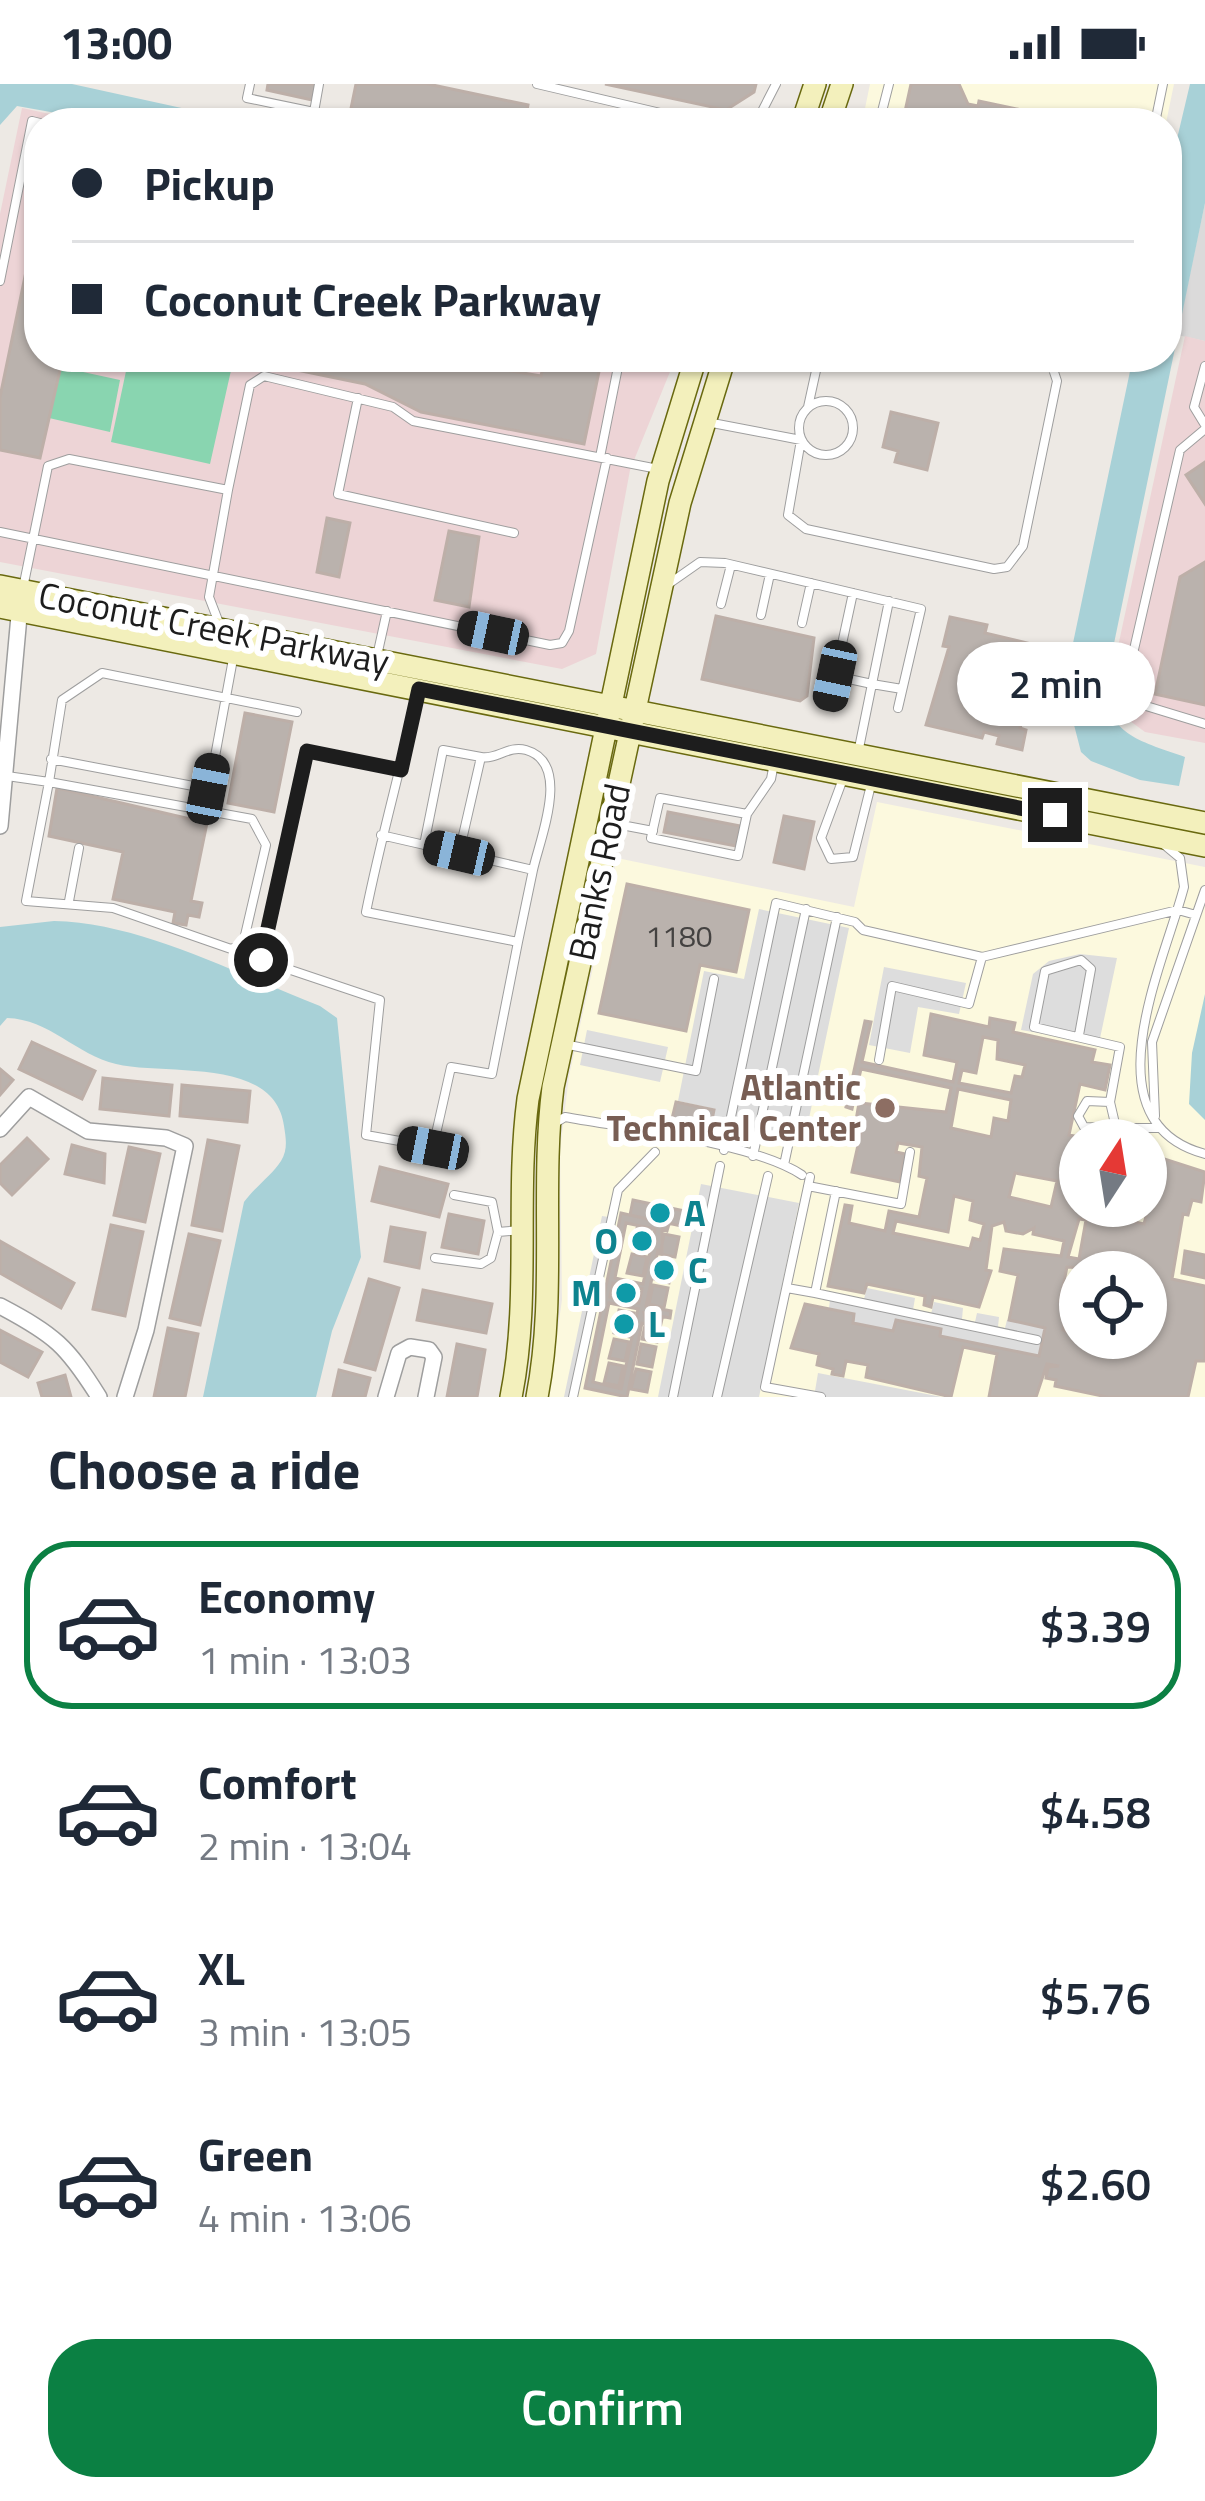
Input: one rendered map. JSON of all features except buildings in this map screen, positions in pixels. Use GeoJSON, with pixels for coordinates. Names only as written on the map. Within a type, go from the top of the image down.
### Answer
{"type":"FeatureCollection","features":[{"type":"Feature","properties":{"kind":"main road","name":"Banks Road"},"geometry":{"type":"LineString","coordinates":[[537,1397],[548,1325],[549,1122],[609,823],[620,719],[662,470],[691,372]]}},
{"type":"Feature","properties":{"kind":"main road","name":"Banks Road"},"geometry":{"type":"LineString","coordinates":[[511,1397],[523,1317],[528,1099],[620,719],[661,592],[720,372]]}},
{"type":"Feature","properties":{"kind":"main road","name":"Coconut Creek Parkway"},"geometry":{"type":"LineString","coordinates":[[10,598],[223,630],[376,660],[775,760],[1205,846]]}},
{"type":"Feature","properties":{"kind":"main road","name":"Coconut Creek Parkway"},"geometry":{"type":"LineString","coordinates":[[10,598],[234,652],[419,689],[857,754],[1205,823]]}},
{"type":"Feature","properties":{"kind":"street"},"geometry":{"type":"LineString","coordinates":[[0,826],[10,598]]}},
{"type":"Feature","properties":{"kind":"street"},"geometry":{"type":"LineString","coordinates":[[0,1129],[29,1097],[88,1131],[166,1138],[185,1145],[146,1330],[125,1397]]}},
{"type":"Feature","properties":{"kind":"street"},"geometry":{"type":"LineString","coordinates":[[0,1306],[39,1326],[80,1362],[99,1397]]}},
{"type":"Feature","properties":{"kind":"street"},"geometry":{"type":"LineString","coordinates":[[386,1397],[399,1353],[410,1347],[429,1350],[434,1358],[426,1397]]}},
{"type":"Feature","properties":{"kind":"lane"},"geometry":{"type":"LineString","coordinates":[[250,84],[247,98],[295,108]]}},
{"type":"Feature","properties":{"kind":"lane"},"geometry":{"type":"LineString","coordinates":[[543,86],[638,108]]}},
{"type":"Feature","properties":{"kind":"lane"},"geometry":{"type":"LineString","coordinates":[[0,280],[24,161]]}},
{"type":"Feature","properties":{"kind":"lane"},"geometry":{"type":"LineString","coordinates":[[1205,366],[1194,407],[1205,427],[1180,450],[1126,684],[1132,702],[1150,712],[1205,724]]}},
{"type":"Feature","properties":{"kind":"lane"},"geometry":{"type":"LineString","coordinates":[[0,532],[562,643],[569,632],[618,372]]}},
{"type":"Feature","properties":{"kind":"lane"},"geometry":{"type":"LineString","coordinates":[[816,372],[808,407],[800,419],[788,515],[806,529],[1006,568],[1023,546],[1057,381],[1054,372]]}},
{"type":"Feature","properties":{"kind":"lane"},"geometry":{"type":"LineString","coordinates":[[223,630],[211,605],[212,573],[250,385],[256,377],[393,406],[413,422],[662,470]]}},
{"type":"Feature","properties":{"kind":"lane"},"geometry":{"type":"LineString","coordinates":[[358,398],[338,494],[514,533]]}},
{"type":"Feature","properties":{"kind":"lane"},"geometry":{"type":"LineString","coordinates":[[705,422],[801,440],[810,451],[830,455],[851,438],[853,424],[842,406],[828,401],[808,407]]}},
{"type":"Feature","properties":{"kind":"lane"},"geometry":{"type":"LineString","coordinates":[[10,598],[33,539],[48,466],[58,458],[228,490]]}},
{"type":"Feature","properties":{"kind":"lane"},"geometry":{"type":"LineString","coordinates":[[661,592],[683,569],[700,562],[921,609],[898,707]]}},
{"type":"Feature","properties":{"kind":"lane"},"geometry":{"type":"LineString","coordinates":[[721,604],[730,565]]}},
{"type":"Feature","properties":{"kind":"lane"},"geometry":{"type":"LineString","coordinates":[[761,615],[770,574]]}},
{"type":"Feature","properties":{"kind":"lane"},"geometry":{"type":"LineString","coordinates":[[802,622],[811,583]]}},
{"type":"Feature","properties":{"kind":"lane"},"geometry":{"type":"LineString","coordinates":[[829,704],[853,593]]}},
{"type":"Feature","properties":{"kind":"lane"},"geometry":{"type":"LineString","coordinates":[[857,754],[889,601]]}},
{"type":"Feature","properties":{"kind":"lane"},"geometry":{"type":"LineString","coordinates":[[376,660],[387,611]]}},
{"type":"Feature","properties":{"kind":"lane"},"geometry":{"type":"LineString","coordinates":[[51,759],[208,789],[234,652]]}},
{"type":"Feature","properties":{"kind":"lane"},"geometry":{"type":"LineString","coordinates":[[5,776],[49,782],[252,819],[266,845],[243,944],[231,950],[112,908],[26,901],[49,782],[62,700],[102,673],[296,712]]}},
{"type":"Feature","properties":{"kind":"lane"},"geometry":{"type":"LineString","coordinates":[[835,676],[902,689]]}},
{"type":"Feature","properties":{"kind":"lane"},"geometry":{"type":"LineString","coordinates":[[419,689],[366,912],[518,942]]}},
{"type":"Feature","properties":{"kind":"lane"},"geometry":{"type":"LineString","coordinates":[[401,770],[307,751],[261,960],[380,1000],[366,1135],[433,1148],[451,1067],[492,1074],[552,777],[542,757],[528,751],[481,757],[443,750],[424,845]]}},
{"type":"Feature","properties":{"kind":"lane"},"geometry":{"type":"LineString","coordinates":[[459,853],[481,757]]}},
{"type":"Feature","properties":{"kind":"lane"},"geometry":{"type":"LineString","coordinates":[[746,814],[683,808],[660,798],[651,838],[676,839],[738,856],[746,814],[771,778],[775,760]]}},
{"type":"Feature","properties":{"kind":"lane"},"geometry":{"type":"LineString","coordinates":[[845,774],[821,838],[831,859],[853,857],[872,780]]}},
{"type":"Feature","properties":{"kind":"lane"},"geometry":{"type":"LineString","coordinates":[[725,822],[727,811]]}},
{"type":"Feature","properties":{"kind":"lane"},"geometry":{"type":"LineString","coordinates":[[609,823],[652,831]]}},
{"type":"Feature","properties":{"kind":"lane"},"geometry":{"type":"LineString","coordinates":[[381,835],[533,870]]}},
{"type":"Feature","properties":{"kind":"lane"},"geometry":{"type":"LineString","coordinates":[[1153,836],[1180,858],[1185,870],[1139,1049],[1147,1110],[1155,1118]]}},
{"type":"Feature","properties":{"kind":"lane"},"geometry":{"type":"LineString","coordinates":[[69,901],[79,848]]}},
{"type":"Feature","properties":{"kind":"lane"},"geometry":{"type":"LineString","coordinates":[[1155,1118],[1152,1042],[1205,890]]}},
{"type":"Feature","properties":{"kind":"lane"},"geometry":{"type":"LineString","coordinates":[[724,1150],[776,903],[837,917],[863,930],[982,957],[1178,910],[1196,915]]}},
{"type":"Feature","properties":{"kind":"lane"},"geometry":{"type":"LineString","coordinates":[[753,1156],[806,910]]}},
{"type":"Feature","properties":{"kind":"lane"},"geometry":{"type":"LineString","coordinates":[[784,1165],[837,917]]}},
{"type":"Feature","properties":{"kind":"lane"},"geometry":{"type":"LineString","coordinates":[[879,1060],[892,986],[969,1004],[982,957]]}},
{"type":"Feature","properties":{"kind":"lane"},"geometry":{"type":"LineString","coordinates":[[1078,1035],[1091,969],[1081,960],[1069,960],[1045,971],[1034,1027],[1120,1047],[1110,1102],[1114,1119]]}},
{"type":"Feature","properties":{"kind":"lane"},"geometry":{"type":"LineString","coordinates":[[562,1044],[696,1070],[714,980]]}},
{"type":"Feature","properties":{"kind":"lane"},"geometry":{"type":"LineString","coordinates":[[1080,1119],[1087,1101],[1110,1102]]}},
{"type":"Feature","properties":{"kind":"lane"},"geometry":{"type":"LineString","coordinates":[[554,1123],[565,1117],[753,1156],[784,1165],[836,1191],[901,1204],[910,1151]]}},
{"type":"Feature","properties":{"kind":"lane"},"geometry":{"type":"LineString","coordinates":[[1167,1133],[1187,1149],[1205,1154]]}},
{"type":"Feature","properties":{"kind":"lane"},"geometry":{"type":"LineString","coordinates":[[573,1397],[618,1190],[655,1152]]}},
{"type":"Feature","properties":{"kind":"lane"},"geometry":{"type":"LineString","coordinates":[[673,1397],[720,1166]]}},
{"type":"Feature","properties":{"kind":"lane"},"geometry":{"type":"LineString","coordinates":[[717,1397],[768,1176]]}},
{"type":"Feature","properties":{"kind":"lane"},"geometry":{"type":"LineString","coordinates":[[807,1179],[764,1392],[821,1397]]}},
{"type":"Feature","properties":{"kind":"lane"},"geometry":{"type":"LineString","coordinates":[[815,1293],[836,1191]]}},
{"type":"Feature","properties":{"kind":"lane"},"geometry":{"type":"LineString","coordinates":[[435,1258],[481,1264],[491,1258],[498,1232],[492,1202],[454,1195]]}},
{"type":"Feature","properties":{"kind":"lane"},"geometry":{"type":"LineString","coordinates":[[498,1232],[522,1230]]}},
{"type":"Feature","properties":{"kind":"lane"},"geometry":{"type":"LineString","coordinates":[[787,1287],[1037,1340]]}},
{"type":"Feature","properties":{"kind":"shaded area"},"geometry":{"type":"Polygon","coordinates":[[[870,84],[1174,84],[1169,108],[865,108],[870,84]]]}},
{"type":"Feature","properties":{"kind":"shaded area"},"geometry":{"type":"Polygon","coordinates":[[[24,108],[24,372],[670,372],[630,470],[596,654],[562,669],[0,562],[0,214],[24,108]]]}},
{"type":"Feature","properties":{"kind":"shaded area"},"geometry":{"type":"Polygon","coordinates":[[[1205,203],[1205,341],[1182,336],[1182,311],[1205,203]]]}},
{"type":"Feature","properties":{"kind":"shaded area"},"geometry":{"type":"Polygon","coordinates":[[[1185,336],[1205,341],[1205,743],[1145,732],[1111,707],[1111,679],[1177,372],[1182,372],[1185,336]]]}},
{"type":"Feature","properties":{"kind":"shaded area","name":"Atlantic Technical Center"},"geometry":{"type":"Polygon","coordinates":[[[877,802],[1205,867],[1205,1397],[548,1397],[562,1300],[560,1150],[569,1076],[617,858],[854,907],[877,802]]]}},
{"type":"Feature","properties":{"kind":"shaded area"},"geometry":{"type":"Polygon","coordinates":[[[759,909],[849,928],[803,1147],[711,1128],[715,1109],[678,1101],[704,971],[744,979],[759,909]]]}},
{"type":"Feature","properties":{"kind":"shaded area"},"geometry":{"type":"Polygon","coordinates":[[[1080,954],[1117,958],[1099,1043],[1021,1030],[1033,974],[1049,961],[1080,954]]]}},
{"type":"Feature","properties":{"kind":"shaded area"},"geometry":{"type":"Polygon","coordinates":[[[884,967],[966,983],[959,1014],[918,1007],[910,1053],[869,1045],[884,967]]]}},
{"type":"Feature","properties":{"kind":"shaded area"},"geometry":{"type":"Polygon","coordinates":[[[587,1030],[668,1047],[660,1082],[580,1065],[587,1030]]]}},
{"type":"Feature","properties":{"kind":"shaded area"},"geometry":{"type":"Polygon","coordinates":[[[701,1184],[799,1203],[759,1397],[658,1397],[701,1184]]]}},
{"type":"Feature","properties":{"kind":"shaded area"},"geometry":{"type":"Polygon","coordinates":[[[602,1216],[615,1218],[576,1397],[564,1397],[602,1216]]]}},
{"type":"Feature","properties":{"kind":"shaded area"},"geometry":{"type":"Polygon","coordinates":[[[867,1288],[915,1298],[913,1310],[931,1314],[934,1302],[963,1308],[962,1319],[975,1322],[977,1313],[999,1317],[998,1327],[1005,1328],[1007,1320],[1045,1328],[1039,1356],[941,1336],[941,1329],[896,1319],[893,1331],[854,1323],[854,1313],[829,1308],[831,1292],[864,1299],[867,1288]]]}},
{"type":"Feature","properties":{"kind":"shaded area"},"geometry":{"type":"Polygon","coordinates":[[[818,1373],[942,1397],[814,1397],[818,1373]]]}},
{"type":"Feature","properties":{"kind":"green space"},"geometry":{"type":"Polygon","coordinates":[[[59,372],[120,380],[110,432],[49,418],[59,372]]]}},
{"type":"Feature","properties":{"kind":"green space"},"geometry":{"type":"Polygon","coordinates":[[[126,372],[231,372],[210,464],[111,442],[126,372]]]}},
{"type":"Feature","properties":{"kind":"water"},"geometry":{"type":"Polygon","coordinates":[[[0,84],[72,84],[182,108],[17,106],[0,125],[0,84]]]}},
{"type":"Feature","properties":{"kind":"water"},"geometry":{"type":"Polygon","coordinates":[[[1190,84],[1205,84],[1205,203],[1182,314],[1182,118],[1190,84]]]}},
{"type":"Feature","properties":{"kind":"water"},"geometry":{"type":"Polygon","coordinates":[[[1130,372],[1170,372],[1105,687],[1107,703],[1120,727],[1185,757],[1179,786],[1140,780],[1091,761],[1081,752],[1064,686],[1130,372]]]}},
{"type":"Feature","properties":{"kind":"water"},"geometry":{"type":"Polygon","coordinates":[[[54,921],[155,940],[320,1006],[337,1018],[361,1257],[332,1331],[316,1397],[203,1397],[244,1202],[285,1152],[284,1126],[276,1104],[261,1088],[240,1079],[116,1064],[36,1024],[7,1018],[0,1026],[0,927],[54,921]]]}},
{"type":"Feature","properties":{"kind":"water"},"geometry":{"type":"Polygon","coordinates":[[[1205,994],[1205,1120],[1189,1104],[1192,1053],[1205,994]]]}},
{"type":"Feature","properties":{"kind":"place","name":"Atlantic Technical Center"},"geometry":{"type":"Point","coordinates":[885,1108]}},
{"type":"Feature","properties":{"kind":"place","name":"A"},"geometry":{"type":"Point","coordinates":[660,1213]}},
{"type":"Feature","properties":{"kind":"place","name":"O"},"geometry":{"type":"Point","coordinates":[642,1241]}},
{"type":"Feature","properties":{"kind":"place","name":"C"},"geometry":{"type":"Point","coordinates":[664,1270]}},
{"type":"Feature","properties":{"kind":"place","name":"M"},"geometry":{"type":"Point","coordinates":[626,1293]}},
{"type":"Feature","properties":{"kind":"place","name":"L"},"geometry":{"type":"Point","coordinates":[624,1324]}},
{"type":"Feature","properties":{"kind":"route"},"geometry":{"type":"LineString","coordinates":[[261,960],[307,751],[401,770],[419,689],[1055,815]]}}]}
